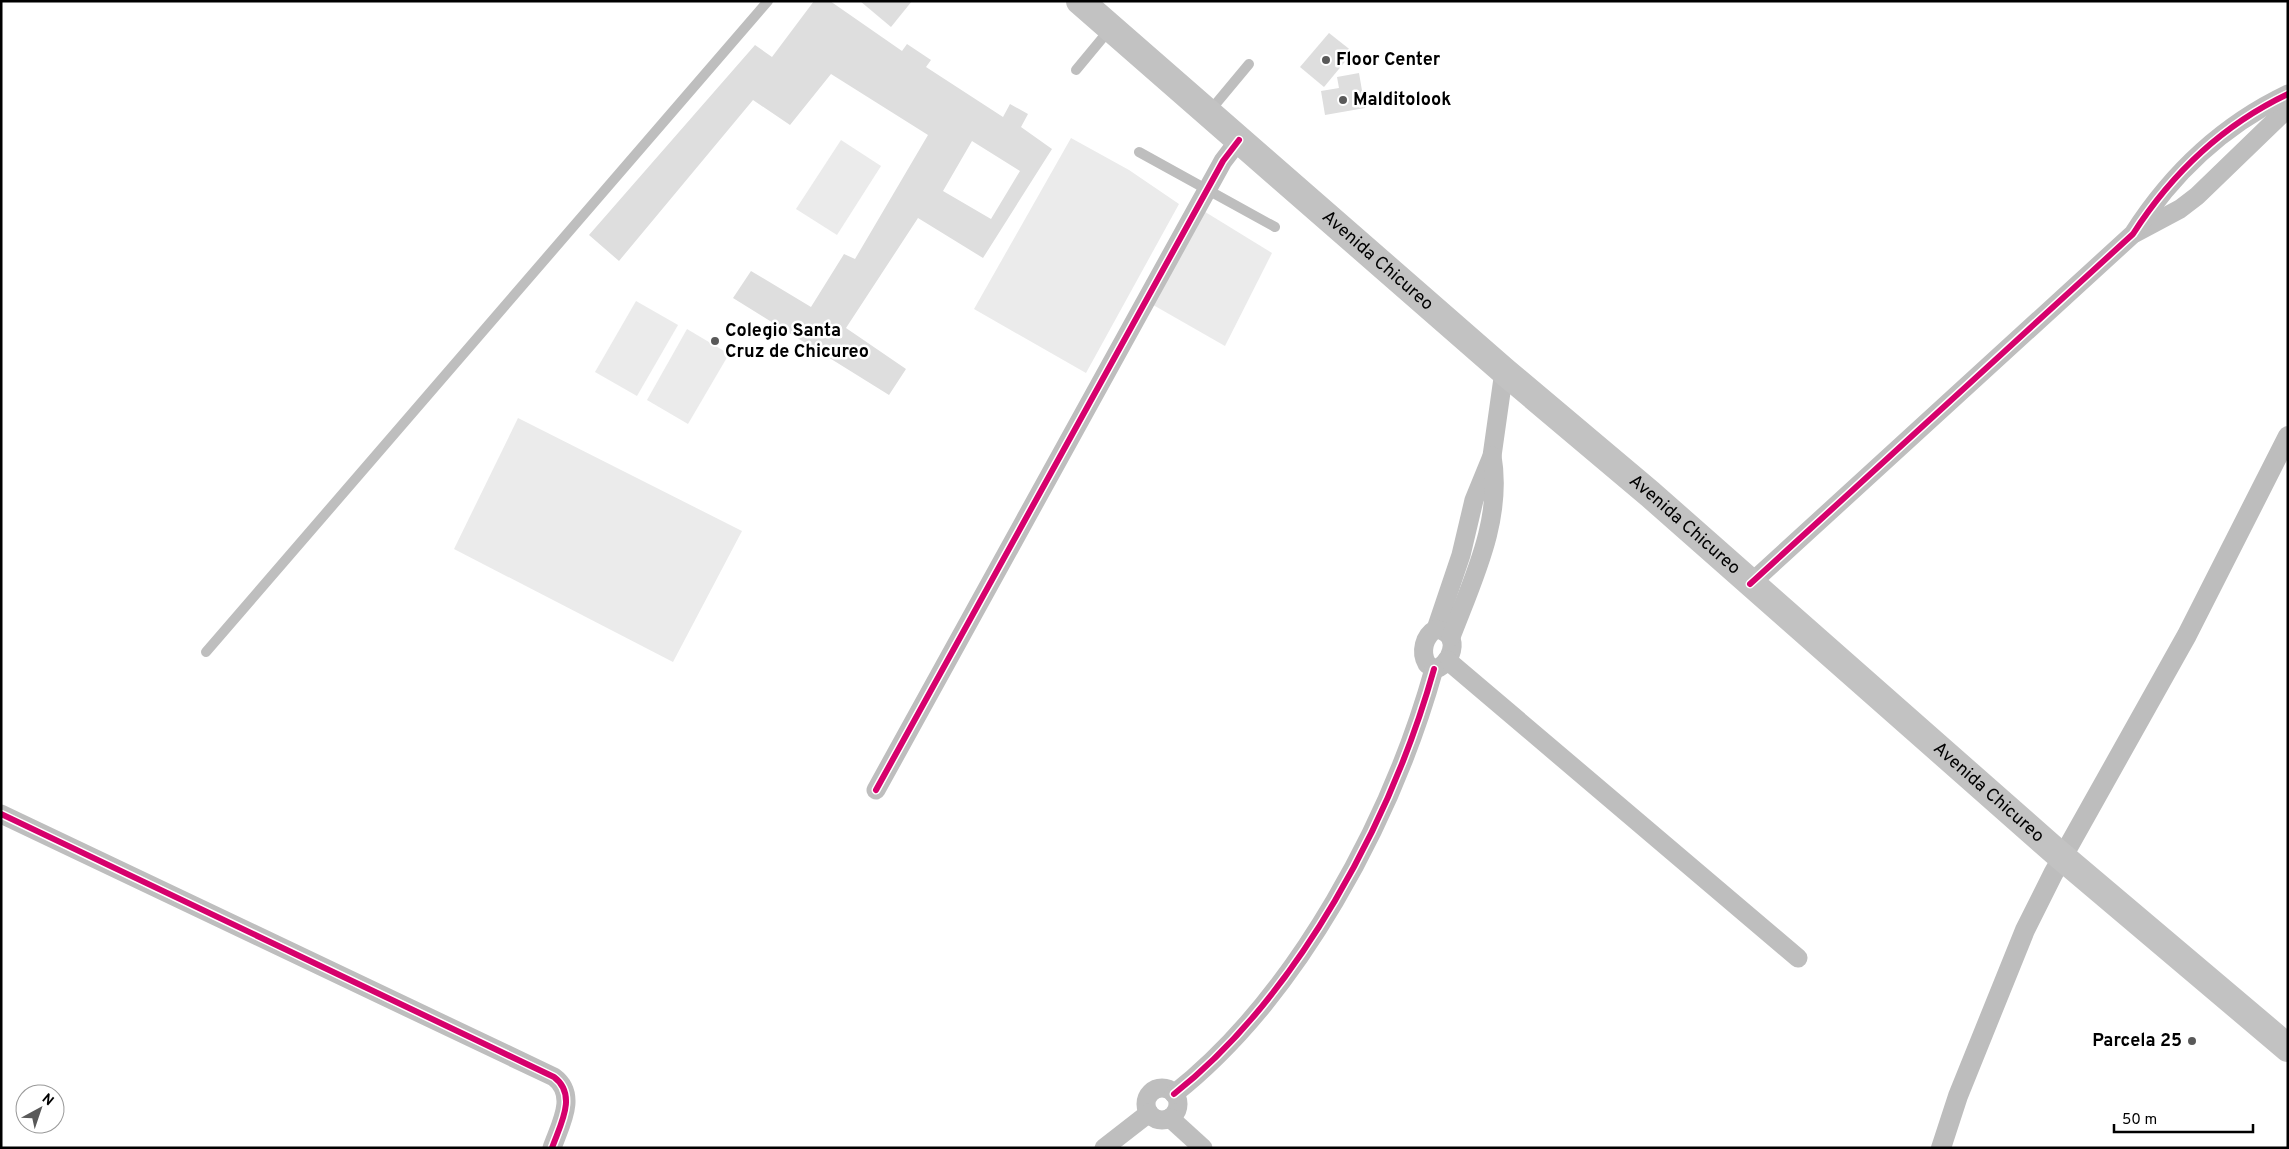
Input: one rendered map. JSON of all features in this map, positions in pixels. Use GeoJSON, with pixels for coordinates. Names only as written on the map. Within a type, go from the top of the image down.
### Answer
{"type":"FeatureCollection","features":[{"type":"Feature","properties":{"kind":"main road","name":"Avenida Chicureo"},"geometry":{"type":"LineString","coordinates":[[1080,1],[1504,371],[1650,494],[2065,860],[2288,1048]]}},
{"type":"Feature","properties":{"kind":"street"},"geometry":{"type":"LineString","coordinates":[[1750,584],[2133,234],[2162,192],[2200,152],[2252,112],[2288,94]]}},
{"type":"Feature","properties":{"kind":"street"},"geometry":{"type":"LineString","coordinates":[[2133,234],[2180,209],[2197,196],[2288,108]]}},
{"type":"Feature","properties":{"kind":"street"},"geometry":{"type":"LineString","coordinates":[[876,790],[1223,161],[1239,140]]}},
{"type":"Feature","properties":{"kind":"street"},"geometry":{"type":"LineString","coordinates":[[1174,1094],[1214,1060],[1242,1031],[1283,978],[1318,926],[1357,860],[1392,789],[1441,664],[1452,646],[1444,633],[1474,500],[1492,456],[1504,371]]}},
{"type":"Feature","properties":{"kind":"street"},"geometry":{"type":"LineString","coordinates":[[1444,633],[1427,637],[1423,652],[1427,664],[1441,664],[1798,958]]}},
{"type":"Feature","properties":{"kind":"street"},"geometry":{"type":"LineString","coordinates":[[1,814],[554,1078],[565,1088],[567,1102],[552,1148]]}},
{"type":"Feature","properties":{"kind":"street"},"geometry":{"type":"LineString","coordinates":[[1165,1089],[1174,1094],[1178,1104],[1177,1110],[1170,1118],[1159,1119],[1149,1113],[1146,1103],[1155,1090],[1165,1089]]}},
{"type":"Feature","properties":{"kind":"street"},"geometry":{"type":"LineString","coordinates":[[1104,1148],[1149,1113]]}},
{"type":"Feature","properties":{"kind":"street"},"geometry":{"type":"LineString","coordinates":[[1170,1118],[1203,1148]]}},
{"type":"Feature","properties":{"kind":"lane"},"geometry":{"type":"LineString","coordinates":[[206,652],[768,1]]}},
{"type":"Feature","properties":{"kind":"lane"},"geometry":{"type":"LineString","coordinates":[[1076,70],[1111,28]]}},
{"type":"Feature","properties":{"kind":"lane"},"geometry":{"type":"LineString","coordinates":[[1208,113],[1249,64]]}},
{"type":"Feature","properties":{"kind":"lane"},"geometry":{"type":"LineString","coordinates":[[1139,152],[1275,227]]}},
{"type":"Feature","properties":{"kind":"shaded area"},"geometry":{"type":"Polygon","coordinates":[[[1071,138],[1129,170],[1179,204],[1086,373],[974,309],[1071,138]]]}},
{"type":"Feature","properties":{"kind":"shaded area"},"geometry":{"type":"Polygon","coordinates":[[[841,140],[881,166],[837,235],[796,209],[841,140]]]}},
{"type":"Feature","properties":{"kind":"shaded area"},"geometry":{"type":"Polygon","coordinates":[[[1202,210],[1272,253],[1225,346],[1148,302],[1202,210]]]}},
{"type":"Feature","properties":{"kind":"shaded area"},"geometry":{"type":"Polygon","coordinates":[[[636,301],[678,325],[637,396],[595,372],[636,301]]]}},
{"type":"Feature","properties":{"kind":"shaded area"},"geometry":{"type":"Polygon","coordinates":[[[687,329],[729,354],[688,424],[647,400],[687,329]]]}},
{"type":"Feature","properties":{"kind":"shaded area"},"geometry":{"type":"Polygon","coordinates":[[[518,418],[742,531],[673,662],[454,549],[518,418]]]}},
{"type":"Feature","properties":{"kind":"building"},"geometry":{"type":"Polygon","coordinates":[[[814,1],[830,1],[902,51],[907,44],[931,60],[926,67],[1003,117],[1010,104],[1028,114],[1021,127],[1052,149],[983,258],[918,218],[846,328],[906,369],[889,395],[733,298],[751,271],[811,307],[844,254],[855,259],[928,135],[831,74],[790,125],[753,100],[619,261],[589,235],[755,45],[772,57],[814,1]],[[972,141],[943,191],[991,219],[1020,171],[972,141]]]}},
{"type":"Feature","properties":{"kind":"building"},"geometry":{"type":"Polygon","coordinates":[[[860,1],[912,1],[891,27],[860,1]]]}},
{"type":"Feature","properties":{"kind":"building","name":"Floor Center"},"geometry":{"type":"Polygon","coordinates":[[[1329,33],[1353,52],[1324,87],[1300,67],[1329,33]]]}},
{"type":"Feature","properties":{"kind":"building","name":"Malditolook"},"geometry":{"type":"Polygon","coordinates":[[[1359,73],[1365,108],[1325,115],[1321,91],[1339,88],[1337,77],[1359,73]]]}},
{"type":"Feature","properties":{"kind":"waterway"},"geometry":{"type":"LineString","coordinates":[[1941,1148],[1958,1096],[2025,930],[2053,874],[2187,635],[2288,436]]}},
{"type":"Feature","properties":{"kind":"cycle path"},"geometry":{"type":"LineString","coordinates":[[1750,584],[2133,234],[2165,191],[2201,153],[2242,120],[2288,94]]}},
{"type":"Feature","properties":{"kind":"cycle path"},"geometry":{"type":"LineString","coordinates":[[876,790],[1223,161],[1239,140]]}},
{"type":"Feature","properties":{"kind":"cycle path"},"geometry":{"type":"LineString","coordinates":[[1174,1094],[1219,1054],[1261,1007],[1300,956],[1335,901],[1366,844],[1393,785],[1416,726],[1434,669]]}},
{"type":"Feature","properties":{"kind":"cycle path"},"geometry":{"type":"LineString","coordinates":[[1,814],[554,1077],[561,1084],[565,1092],[566,1101],[565,1111],[552,1148]]}},
{"type":"Feature","properties":{"kind":"place","name":"Floor Center"},"geometry":{"type":"Point","coordinates":[1326,60]}},
{"type":"Feature","properties":{"kind":"place","name":"Malditolook"},"geometry":{"type":"Point","coordinates":[1343,100]}},
{"type":"Feature","properties":{"kind":"place","name":"Colegio Santa Cruz de Chicureo"},"geometry":{"type":"Point","coordinates":[715,341]}},
{"type":"Feature","properties":{"kind":"place","name":"Parcela 25"},"geometry":{"type":"Point","coordinates":[2192,1041]}}]}
